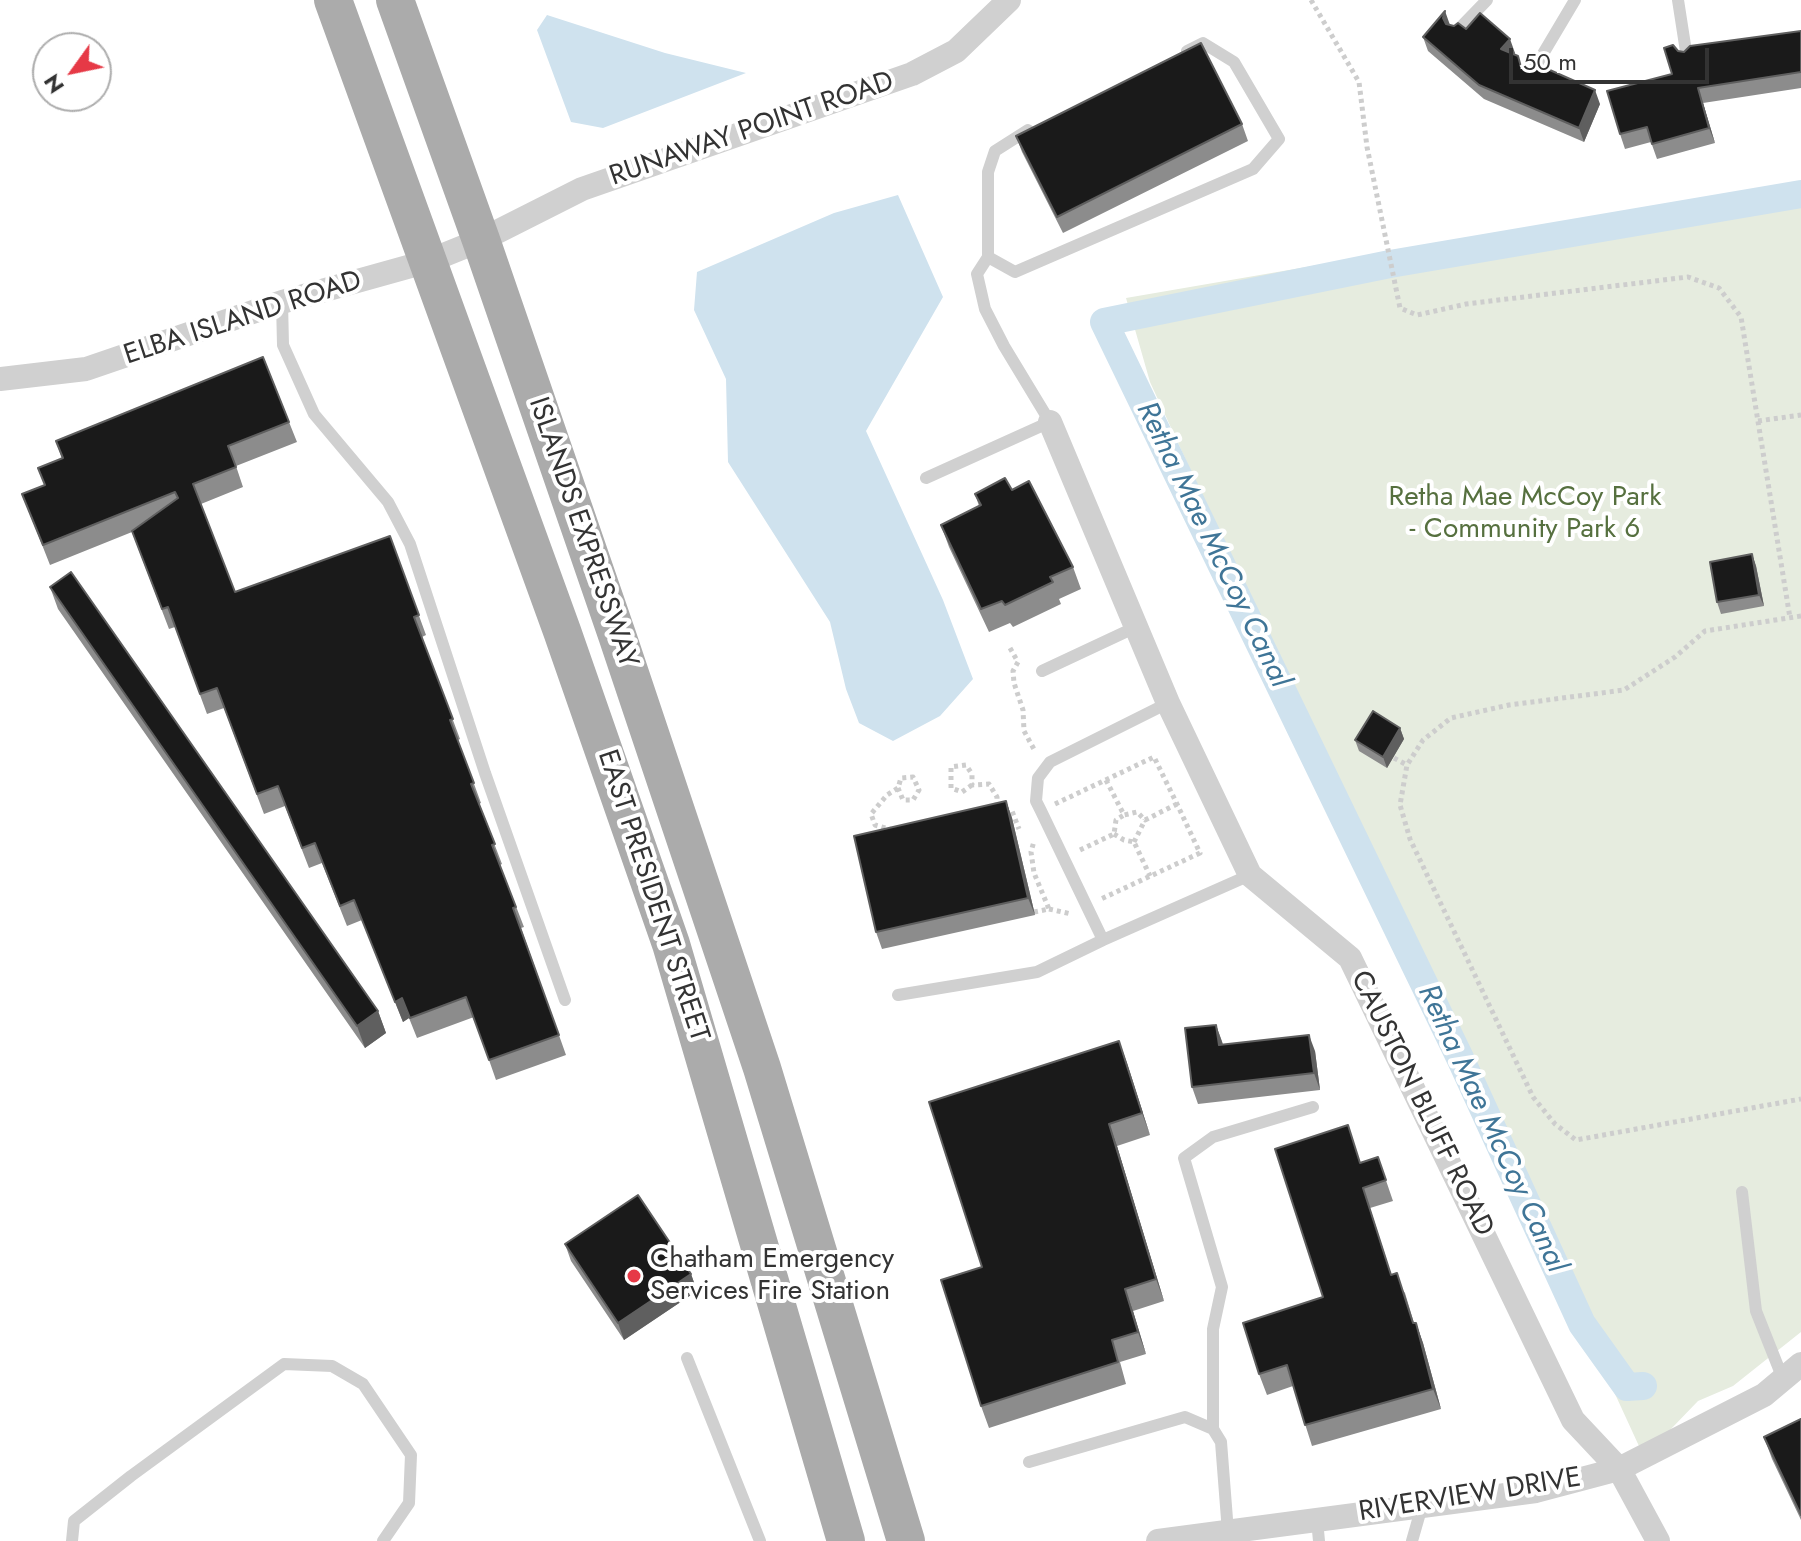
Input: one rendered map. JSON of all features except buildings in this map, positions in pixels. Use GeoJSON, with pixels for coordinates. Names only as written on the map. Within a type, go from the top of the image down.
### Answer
{"type":"FeatureCollection","features":[{"type":"Feature","properties":{"kind":"main road"},"geometry":{"type":"LineString","coordinates":[[333,0],[429,261]]}},
{"type":"Feature","properties":{"kind":"main road","name":"ISLANDS EXPRESSWAY"},"geometry":{"type":"LineString","coordinates":[[395,0],[617,635],[762,1068],[906,1541]]}},
{"type":"Feature","properties":{"kind":"main road","name":"EAST PRESIDENT STREET"},"geometry":{"type":"LineString","coordinates":[[429,261],[671,944],[846,1541]]}},
{"type":"Feature","properties":{"kind":"street","name":"RUNAWAY POINT ROAD"},"geometry":{"type":"LineString","coordinates":[[481,240],[582,189],[912,74],[956,51],[1009,0]]}},
{"type":"Feature","properties":{"kind":"street","name":"ELBA ISLAND ROAD"},"geometry":{"type":"LineString","coordinates":[[0,379],[86,369],[282,302],[429,261],[481,240]]}},
{"type":"Feature","properties":{"kind":"street","name":"CAUSTON BLUFF ROAD"},"geometry":{"type":"LineString","coordinates":[[1050,422],[1168,703],[1250,875],[1350,958],[1573,1420],[1619,1469],[1658,1541]]}},
{"type":"Feature","properties":{"kind":"street","name":"RIVERVIEW DRIVE"},"geometry":{"type":"LineString","coordinates":[[1158,1541],[1318,1530],[1422,1506],[1536,1491],[1619,1469],[1764,1395],[1792,1371]]}},
{"type":"Feature","properties":{"kind":"lane"},"geometry":{"type":"LineString","coordinates":[[1457,31],[1487,0]]}},
{"type":"Feature","properties":{"kind":"lane"},"geometry":{"type":"LineString","coordinates":[[1531,74],[1575,0]]}},
{"type":"Feature","properties":{"kind":"lane"},"geometry":{"type":"LineString","coordinates":[[1678,0],[1687,58]]}},
{"type":"Feature","properties":{"kind":"lane"},"geometry":{"type":"LineString","coordinates":[[988,257],[1015,272],[1253,169],[1279,139],[1234,62],[1203,43],[1176,56]]}},
{"type":"Feature","properties":{"kind":"lane"},"geometry":{"type":"LineString","coordinates":[[926,478],[1050,422],[985,309],[977,274],[988,257],[988,172],[995,151],[1015,136],[1042,123]]}},
{"type":"Feature","properties":{"kind":"lane"},"geometry":{"type":"LineString","coordinates":[[282,302],[283,345],[314,414],[388,502],[410,544],[485,773],[565,1000]]}},
{"type":"Feature","properties":{"kind":"lane"},"geometry":{"type":"LineString","coordinates":[[1042,671],[1136,627]]}},
{"type":"Feature","properties":{"kind":"lane"},"geometry":{"type":"LineString","coordinates":[[1103,940],[1036,801],[1038,778],[1050,762],[1168,703]]}},
{"type":"Feature","properties":{"kind":"lane"},"geometry":{"type":"LineString","coordinates":[[898,995],[1037,972],[1250,875]]}},
{"type":"Feature","properties":{"kind":"lane"},"geometry":{"type":"LineString","coordinates":[[1239,1534],[1221,1442],[1213,1429],[1213,1329],[1222,1287],[1184,1158],[1213,1137],[1313,1107]]}},
{"type":"Feature","properties":{"kind":"lane"},"geometry":{"type":"LineString","coordinates":[[1742,1192],[1756,1311],[1792,1371]]}},
{"type":"Feature","properties":{"kind":"lane"},"geometry":{"type":"LineString","coordinates":[[687,1358],[760,1541]]}},
{"type":"Feature","properties":{"kind":"lane"},"geometry":{"type":"LineString","coordinates":[[72,1541],[74,1521],[284,1364],[332,1366],[363,1384],[411,1455],[409,1503],[383,1541]]}},
{"type":"Feature","properties":{"kind":"lane"},"geometry":{"type":"LineString","coordinates":[[1029,1462],[1185,1417],[1213,1429]]}},
{"type":"Feature","properties":{"kind":"lane"},"geometry":{"type":"LineString","coordinates":[[1412,1541],[1422,1506]]}},
{"type":"Feature","properties":{"kind":"path"},"geometry":{"type":"LineString","coordinates":[[1311,0],[1359,82],[1367,147],[1400,308],[1417,315],[1466,304],[1688,277],[1719,288],[1741,317],[1790,618]]}},
{"type":"Feature","properties":{"kind":"path"},"geometry":{"type":"LineString","coordinates":[[1758,421],[1801,415]]}},
{"type":"Feature","properties":{"kind":"path"},"geometry":{"type":"LineString","coordinates":[[1801,616],[1705,631],[1675,657],[1624,690],[1509,705],[1451,718],[1423,740],[1407,765],[1400,805],[1410,839],[1533,1097],[1555,1124],[1576,1140],[1801,1099]]}},
{"type":"Feature","properties":{"kind":"path"},"geometry":{"type":"LineString","coordinates":[[1018,662],[1013,671],[1014,683],[1023,710],[1024,731],[1037,755],[1030,760]]}},
{"type":"Feature","properties":{"kind":"path"},"geometry":{"type":"LineString","coordinates":[[1041,811],[1154,757],[1177,804],[1200,853],[1086,905]]}},
{"type":"Feature","properties":{"kind":"path"},"geometry":{"type":"LineString","coordinates":[[1394,758],[1407,765]]}},
{"type":"Feature","properties":{"kind":"path"},"geometry":{"type":"LineString","coordinates":[[972,785],[972,774],[966,765],[951,767],[951,788],[962,792],[972,785],[989,784],[997,797],[997,816],[1012,811],[1017,829],[1031,827]]}},
{"type":"Feature","properties":{"kind":"path"},"geometry":{"type":"LineString","coordinates":[[898,788],[903,800],[913,800],[919,790],[913,777],[901,778],[898,788],[887,795],[871,814],[875,825],[894,830],[908,827]]}},
{"type":"Feature","properties":{"kind":"path"},"geometry":{"type":"LineString","coordinates":[[1106,780],[1124,815]]}},
{"type":"Feature","properties":{"kind":"path"},"geometry":{"type":"LineString","coordinates":[[1134,842],[1145,820],[1177,804]]}},
{"type":"Feature","properties":{"kind":"path"},"geometry":{"type":"LineString","coordinates":[[1114,834],[1116,820],[1124,815],[1137,812],[1145,820]]}},
{"type":"Feature","properties":{"kind":"path"},"geometry":{"type":"LineString","coordinates":[[1114,834],[1134,842]]}},
{"type":"Feature","properties":{"kind":"path"},"geometry":{"type":"LineString","coordinates":[[1080,850],[1114,834]]}},
{"type":"Feature","properties":{"kind":"path"},"geometry":{"type":"LineString","coordinates":[[1034,912],[1049,909],[1034,873],[1031,852],[1035,836]]}},
{"type":"Feature","properties":{"kind":"path"},"geometry":{"type":"LineString","coordinates":[[1134,842],[1150,876]]}},
{"type":"Feature","properties":{"kind":"green space","name":"Retha Mae McCoy Park - Community Park 6"},"geometry":{"type":"Polygon","coordinates":[[[1801,182],[1801,1332],[1733,1386],[1698,1401],[1644,1457],[1150,382],[1126,298],[1801,182]]]}},
{"type":"Feature","properties":{"kind":"water"},"geometry":{"type":"Polygon","coordinates":[[[547,15],[665,53],[746,73],[603,128],[571,122],[537,30],[547,15]]]}},
{"type":"Feature","properties":{"kind":"water"},"geometry":{"type":"Polygon","coordinates":[[[898,195],[943,297],[866,431],[943,600],[973,679],[940,716],[893,741],[859,723],[846,689],[830,622],[728,462],[726,379],[694,310],[697,272],[834,213],[898,195]]]}},
{"type":"Feature","properties":{"kind":"waterway","name":"Retha Mae McCoy Canal"},"geometry":{"type":"LineString","coordinates":[[1643,1386],[1627,1387],[1582,1324],[1461,1060],[1104,322],[1390,264],[1801,194]]}},
{"type":"Feature","properties":{"kind":"place","name":"Chatham Emergency Services Fire Station"},"geometry":{"type":"Point","coordinates":[634,1276]}}]}
